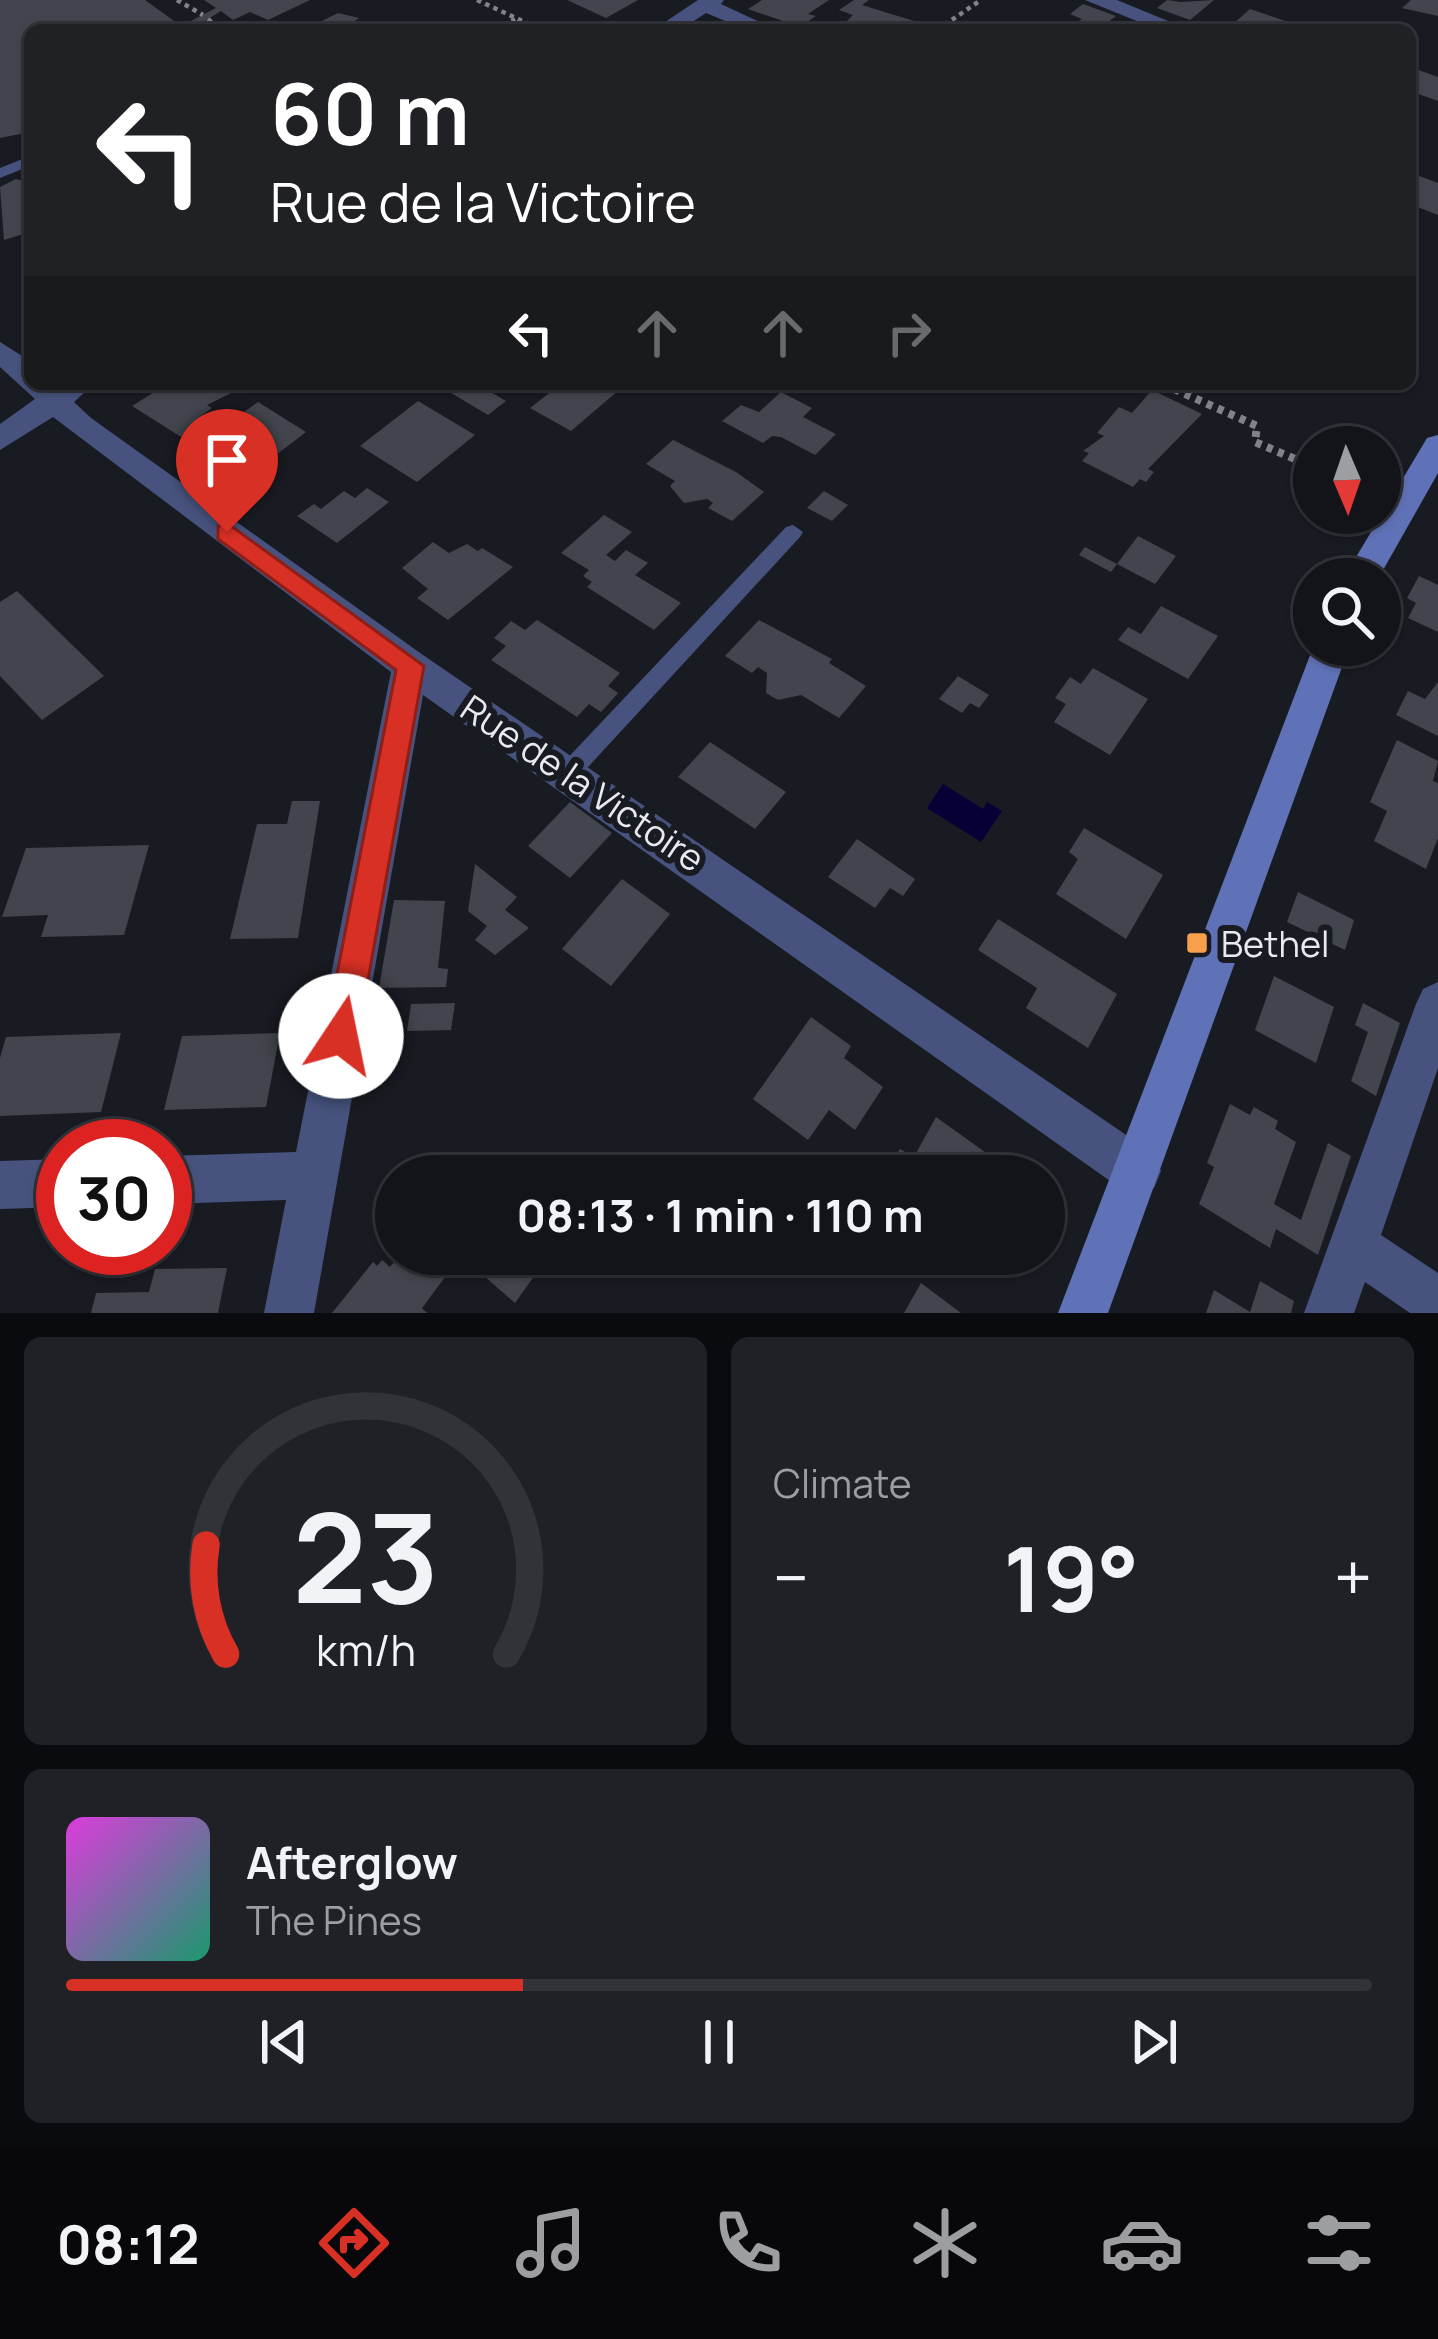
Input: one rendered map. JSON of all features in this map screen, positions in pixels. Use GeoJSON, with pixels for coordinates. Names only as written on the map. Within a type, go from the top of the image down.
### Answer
{"type":"FeatureCollection","features":[{"type":"Feature","properties":{"kind":"street"},"geometry":{"type":"LineString","coordinates":[[1096,0],[1163,24]]}},
{"type":"Feature","properties":{"kind":"street"},"geometry":{"type":"LineString","coordinates":[[674,24],[709,3],[753,24]]}},
{"type":"Feature","properties":{"kind":"street"},"geometry":{"type":"LineString","coordinates":[[0,439],[47,390]]}},
{"type":"Feature","properties":{"kind":"street","name":"Rue de la Victoire"},"geometry":{"type":"LineString","coordinates":[[54,390],[80,426],[410,666],[569,772],[1137,1171]]}},
{"type":"Feature","properties":{"kind":"street"},"geometry":{"type":"LineString","coordinates":[[1372,558],[1438,446]]}},
{"type":"Feature","properties":{"kind":"street"},"geometry":{"type":"LineString","coordinates":[[289,1313],[410,666]]}},
{"type":"Feature","properties":{"kind":"street"},"geometry":{"type":"LineString","coordinates":[[1083,1313],[1324,666]]}},
{"type":"Feature","properties":{"kind":"street"},"geometry":{"type":"LineString","coordinates":[[1329,1313],[1438,1004]]}},
{"type":"Feature","properties":{"kind":"street"},"geometry":{"type":"LineString","coordinates":[[192,1179],[316,1175]]}},
{"type":"Feature","properties":{"kind":"street"},"geometry":{"type":"LineString","coordinates":[[0,1186],[36,1185]]}},
{"type":"Feature","properties":{"kind":"street"},"geometry":{"type":"LineString","coordinates":[[1353,1245],[1438,1302]]}},
{"type":"Feature","properties":{"kind":"lane"},"geometry":{"type":"LineString","coordinates":[[569,772],[793,532]]}},
{"type":"Feature","properties":{"kind":"path"},"geometry":{"type":"LineString","coordinates":[[177,0],[214,24]]}},
{"type":"Feature","properties":{"kind":"path"},"geometry":{"type":"LineString","coordinates":[[477,0],[529,24]]}},
{"type":"Feature","properties":{"kind":"path"},"geometry":{"type":"LineString","coordinates":[[946,24],[981,0]]}},
{"type":"Feature","properties":{"kind":"path"},"geometry":{"type":"LineString","coordinates":[[506,24],[516,18]]}},
{"type":"Feature","properties":{"kind":"path"},"geometry":{"type":"LineString","coordinates":[[1175,390],[1256,426],[1256,442],[1293,458]]}},
{"type":"Feature","properties":{"kind":"shaded area"},"geometry":{"type":"Polygon","coordinates":[[[943,784],[983,809],[987,802],[1002,811],[981,842],[927,808],[943,784]]]}},
{"type":"Feature","properties":{"kind":"building"},"geometry":{"type":"Polygon","coordinates":[[[0,0],[145,0],[178,24],[24,24],[24,133],[0,138],[0,0]]]}},
{"type":"Feature","properties":{"kind":"building"},"geometry":{"type":"Polygon","coordinates":[[[204,0],[310,0],[268,20],[250,12],[233,20],[221,11],[200,24],[185,24],[216,8],[204,0]]]}},
{"type":"Feature","properties":{"kind":"building"},"geometry":{"type":"Polygon","coordinates":[[[567,0],[638,0],[606,18],[567,0]]]}},
{"type":"Feature","properties":{"kind":"building"},"geometry":{"type":"Polygon","coordinates":[[[762,0],[829,0],[808,14],[816,16],[807,22],[792,24],[748,9],[762,0]]]}},
{"type":"Feature","properties":{"kind":"building"},"geometry":{"type":"Polygon","coordinates":[[[854,0],[869,0],[862,5],[924,24],[844,24],[853,15],[839,10],[854,0]]]}},
{"type":"Feature","properties":{"kind":"building"},"geometry":{"type":"Polygon","coordinates":[[[1167,0],[1214,0],[1190,20],[1157,8],[1167,0]]]}},
{"type":"Feature","properties":{"kind":"building"},"geometry":{"type":"Polygon","coordinates":[[[1411,0],[1438,0],[1438,16],[1402,8],[1411,0]]]}},
{"type":"Feature","properties":{"kind":"building"},"geometry":{"type":"Polygon","coordinates":[[[1083,4],[1116,16],[1106,24],[1075,24],[1082,19],[1070,14],[1083,4]]]}},
{"type":"Feature","properties":{"kind":"building"},"geometry":{"type":"Polygon","coordinates":[[[1250,9],[1288,22],[1286,24],[1233,24],[1250,9]]]}},
{"type":"Feature","properties":{"kind":"building"},"geometry":{"type":"Polygon","coordinates":[[[338,13],[359,18],[355,21],[362,24],[316,24],[338,13]]]}},
{"type":"Feature","properties":{"kind":"building"},"geometry":{"type":"Polygon","coordinates":[[[1416,69],[1438,77],[1438,101],[1416,93],[1416,69]]]}},
{"type":"Feature","properties":{"kind":"building"},"geometry":{"type":"Polygon","coordinates":[[[1416,175],[1438,183],[1438,215],[1416,206],[1416,175]]]}},
{"type":"Feature","properties":{"kind":"building"},"geometry":{"type":"Polygon","coordinates":[[[16,179],[24,181],[24,234],[4,240],[0,187],[16,179]]]}},
{"type":"Feature","properties":{"kind":"building"},"geometry":{"type":"Polygon","coordinates":[[[157,390],[237,390],[207,405],[212,408],[198,418],[208,424],[186,440],[132,406],[157,390]]]}},
{"type":"Feature","properties":{"kind":"building"},"geometry":{"type":"Polygon","coordinates":[[[446,390],[487,390],[506,401],[488,415],[446,390]]]}},
{"type":"Feature","properties":{"kind":"building"},"geometry":{"type":"Polygon","coordinates":[[[553,390],[619,390],[571,431],[530,408],[553,390]]]}},
{"type":"Feature","properties":{"kind":"building"},"geometry":{"type":"Polygon","coordinates":[[[1152,390],[1202,414],[1148,469],[1154,472],[1146,482],[1140,479],[1133,487],[1082,461],[1089,453],[1083,451],[1104,436],[1097,433],[1119,407],[1132,413],[1152,390]]]}},
{"type":"Feature","properties":{"kind":"building"},"geometry":{"type":"Polygon","coordinates":[[[781,392],[812,408],[803,417],[836,434],[815,455],[781,437],[772,436],[763,443],[722,421],[741,405],[759,412],[781,392]]]}},
{"type":"Feature","properties":{"kind":"building"},"geometry":{"type":"Polygon","coordinates":[[[418,401],[475,435],[417,482],[360,446],[418,401]]]}},
{"type":"Feature","properties":{"kind":"building"},"geometry":{"type":"Polygon","coordinates":[[[258,402],[306,432],[267,462],[218,430],[258,402]]]}},
{"type":"Feature","properties":{"kind":"building"},"geometry":{"type":"Polygon","coordinates":[[[673,440],[764,492],[732,521],[708,508],[713,503],[707,499],[684,503],[670,486],[675,481],[646,464],[673,440]]]}},
{"type":"Feature","properties":{"kind":"building"},"geometry":{"type":"Polygon","coordinates":[[[367,488],[389,502],[337,543],[297,516],[314,504],[321,509],[344,491],[355,498],[367,488]]]}},
{"type":"Feature","properties":{"kind":"building"},"geometry":{"type":"Polygon","coordinates":[[[824,491],[848,505],[832,521],[807,508],[824,491]]]}},
{"type":"Feature","properties":{"kind":"building"},"geometry":{"type":"Polygon","coordinates":[[[604,515],[632,532],[606,555],[615,561],[626,550],[648,563],[635,575],[681,603],[654,630],[587,587],[592,582],[583,576],[589,570],[561,553],[604,515]]]}},
{"type":"Feature","properties":{"kind":"building"},"geometry":{"type":"Polygon","coordinates":[[[1138,536],[1176,556],[1155,584],[1117,564],[1138,536]]]}},
{"type":"Feature","properties":{"kind":"building"},"geometry":{"type":"Polygon","coordinates":[[[433,542],[449,553],[467,544],[478,551],[482,548],[513,567],[448,620],[417,598],[428,589],[402,568],[433,542]]]}},
{"type":"Feature","properties":{"kind":"building"},"geometry":{"type":"Polygon","coordinates":[[[1085,547],[1117,564],[1111,572],[1079,555],[1085,547]]]}},
{"type":"Feature","properties":{"kind":"building"},"geometry":{"type":"Polygon","coordinates":[[[1419,576],[1438,585],[1438,632],[1408,618],[1416,603],[1407,598],[1419,576]]]}},
{"type":"Feature","properties":{"kind":"building"},"geometry":{"type":"Polygon","coordinates":[[[17,591],[104,676],[42,720],[0,676],[0,602],[17,591]]]}},
{"type":"Feature","properties":{"kind":"building"},"geometry":{"type":"Polygon","coordinates":[[[1161,606],[1218,636],[1188,679],[1118,640],[1128,627],[1141,634],[1161,606]]]}},
{"type":"Feature","properties":{"kind":"building"},"geometry":{"type":"Polygon","coordinates":[[[537,620],[620,673],[608,686],[618,693],[601,712],[589,704],[577,717],[491,660],[506,646],[494,638],[511,621],[525,630],[537,620]]]}},
{"type":"Feature","properties":{"kind":"building"},"geometry":{"type":"Polygon","coordinates":[[[759,620],[832,659],[829,663],[866,686],[839,718],[801,695],[778,700],[766,693],[767,673],[758,667],[752,673],[725,656],[759,620]]]}},
{"type":"Feature","properties":{"kind":"building"},"geometry":{"type":"Polygon","coordinates":[[[1093,668],[1148,699],[1110,755],[1054,722],[1066,704],[1055,698],[1070,677],[1081,684],[1093,668]]]}},
{"type":"Feature","properties":{"kind":"building"},"geometry":{"type":"Polygon","coordinates":[[[958,676],[989,695],[979,708],[970,703],[962,713],[939,699],[958,676]]]}},
{"type":"Feature","properties":{"kind":"building"},"geometry":{"type":"Polygon","coordinates":[[[1438,682],[1438,736],[1396,715],[1408,691],[1425,699],[1438,682]]]}},
{"type":"Feature","properties":{"kind":"building"},"geometry":{"type":"Polygon","coordinates":[[[1397,740],[1438,761],[1433,781],[1438,783],[1438,838],[1426,869],[1374,841],[1387,811],[1370,802],[1397,740]]]}},
{"type":"Feature","properties":{"kind":"building"},"geometry":{"type":"Polygon","coordinates":[[[710,742],[786,792],[755,829],[678,777],[710,742]]]}},
{"type":"Feature","properties":{"kind":"building"},"geometry":{"type":"Polygon","coordinates":[[[292,801],[320,801],[298,938],[230,939],[257,824],[287,824],[292,801]]]}},
{"type":"Feature","properties":{"kind":"building"},"geometry":{"type":"Polygon","coordinates":[[[570,802],[612,833],[570,878],[528,846],[570,802]]]}},
{"type":"Feature","properties":{"kind":"building"},"geometry":{"type":"Polygon","coordinates":[[[1084,828],[1163,875],[1126,939],[1056,894],[1078,859],[1069,852],[1084,828]]]}},
{"type":"Feature","properties":{"kind":"building"},"geometry":{"type":"Polygon","coordinates":[[[857,839],[915,879],[903,896],[890,888],[875,908],[828,877],[857,839]]]}},
{"type":"Feature","properties":{"kind":"building"},"geometry":{"type":"Polygon","coordinates":[[[149,845],[124,935],[41,937],[48,915],[2,917],[26,848],[149,845]]]}},
{"type":"Feature","properties":{"kind":"building"},"geometry":{"type":"Polygon","coordinates":[[[475,864],[517,897],[505,910],[529,928],[495,955],[475,940],[487,926],[468,911],[475,864]]]}},
{"type":"Feature","properties":{"kind":"building"},"geometry":{"type":"Polygon","coordinates":[[[622,879],[670,914],[611,986],[562,949],[622,879]]]}},
{"type":"Feature","properties":{"kind":"building"},"geometry":{"type":"Polygon","coordinates":[[[1298,892],[1354,920],[1345,950],[1287,922],[1298,892]]]}},
{"type":"Feature","properties":{"kind":"building"},"geometry":{"type":"Polygon","coordinates":[[[394,900],[445,901],[438,968],[448,969],[446,987],[379,988],[394,900]]]}},
{"type":"Feature","properties":{"kind":"building"},"geometry":{"type":"Polygon","coordinates":[[[998,919],[1117,994],[1088,1048],[1026,1008],[1037,988],[978,950],[998,919]]]}},
{"type":"Feature","properties":{"kind":"building"},"geometry":{"type":"Polygon","coordinates":[[[1274,976],[1334,1007],[1316,1063],[1255,1030],[1274,976]]]}},
{"type":"Feature","properties":{"kind":"building"},"geometry":{"type":"Polygon","coordinates":[[[455,1003],[451,1030],[407,1031],[411,1004],[455,1003]]]}},
{"type":"Feature","properties":{"kind":"building"},"geometry":{"type":"Polygon","coordinates":[[[1363,1003],[1400,1023],[1376,1096],[1351,1081],[1368,1032],[1355,1025],[1363,1003]]]}},
{"type":"Feature","properties":{"kind":"building"},"geometry":{"type":"Polygon","coordinates":[[[811,1017],[851,1046],[844,1058],[883,1087],[855,1130],[829,1110],[808,1140],[753,1099],[811,1017]]]}},
{"type":"Feature","properties":{"kind":"building"},"geometry":{"type":"Polygon","coordinates":[[[121,1033],[101,1112],[0,1116],[0,1058],[6,1037],[121,1033]]]}},
{"type":"Feature","properties":{"kind":"building"},"geometry":{"type":"Polygon","coordinates":[[[280,1033],[266,1107],[164,1110],[182,1036],[280,1033]]]}},
{"type":"Feature","properties":{"kind":"building"},"geometry":{"type":"Polygon","coordinates":[[[1230,1104],[1250,1115],[1254,1107],[1278,1121],[1275,1129],[1296,1142],[1274,1204],[1301,1220],[1328,1143],[1351,1156],[1318,1255],[1276,1229],[1270,1248],[1199,1204],[1214,1167],[1207,1163],[1230,1104]]]}},
{"type":"Feature","properties":{"kind":"building"},"geometry":{"type":"Polygon","coordinates":[[[936,1117],[989,1155],[915,1155],[936,1117]]]}},
{"type":"Feature","properties":{"kind":"building"},"geometry":{"type":"Polygon","coordinates":[[[373,1262],[375,1275],[445,1277],[422,1308],[427,1313],[332,1313],[373,1262]]]}},
{"type":"Feature","properties":{"kind":"building"},"geometry":{"type":"Polygon","coordinates":[[[192,1268],[227,1268],[218,1313],[91,1313],[96,1293],[149,1292],[153,1275],[192,1275],[192,1268]]]}},
{"type":"Feature","properties":{"kind":"building"},"geometry":{"type":"Polygon","coordinates":[[[483,1275],[535,1275],[515,1303],[483,1275]]]}},
{"type":"Feature","properties":{"kind":"building"},"geometry":{"type":"Polygon","coordinates":[[[1260,1281],[1294,1301],[1291,1313],[1206,1313],[1214,1290],[1250,1312],[1260,1281]]]}},
{"type":"Feature","properties":{"kind":"building"},"geometry":{"type":"Polygon","coordinates":[[[921,1283],[961,1313],[904,1313],[921,1283]]]}},
{"type":"Feature","properties":{"kind":"place","name":"Bethel"},"geometry":{"type":"Point","coordinates":[1197,943]}},
{"type":"Feature","properties":{"kind":"route"},"geometry":{"type":"LineString","coordinates":[[227,532],[410,666],[341,1036]]}}]}
